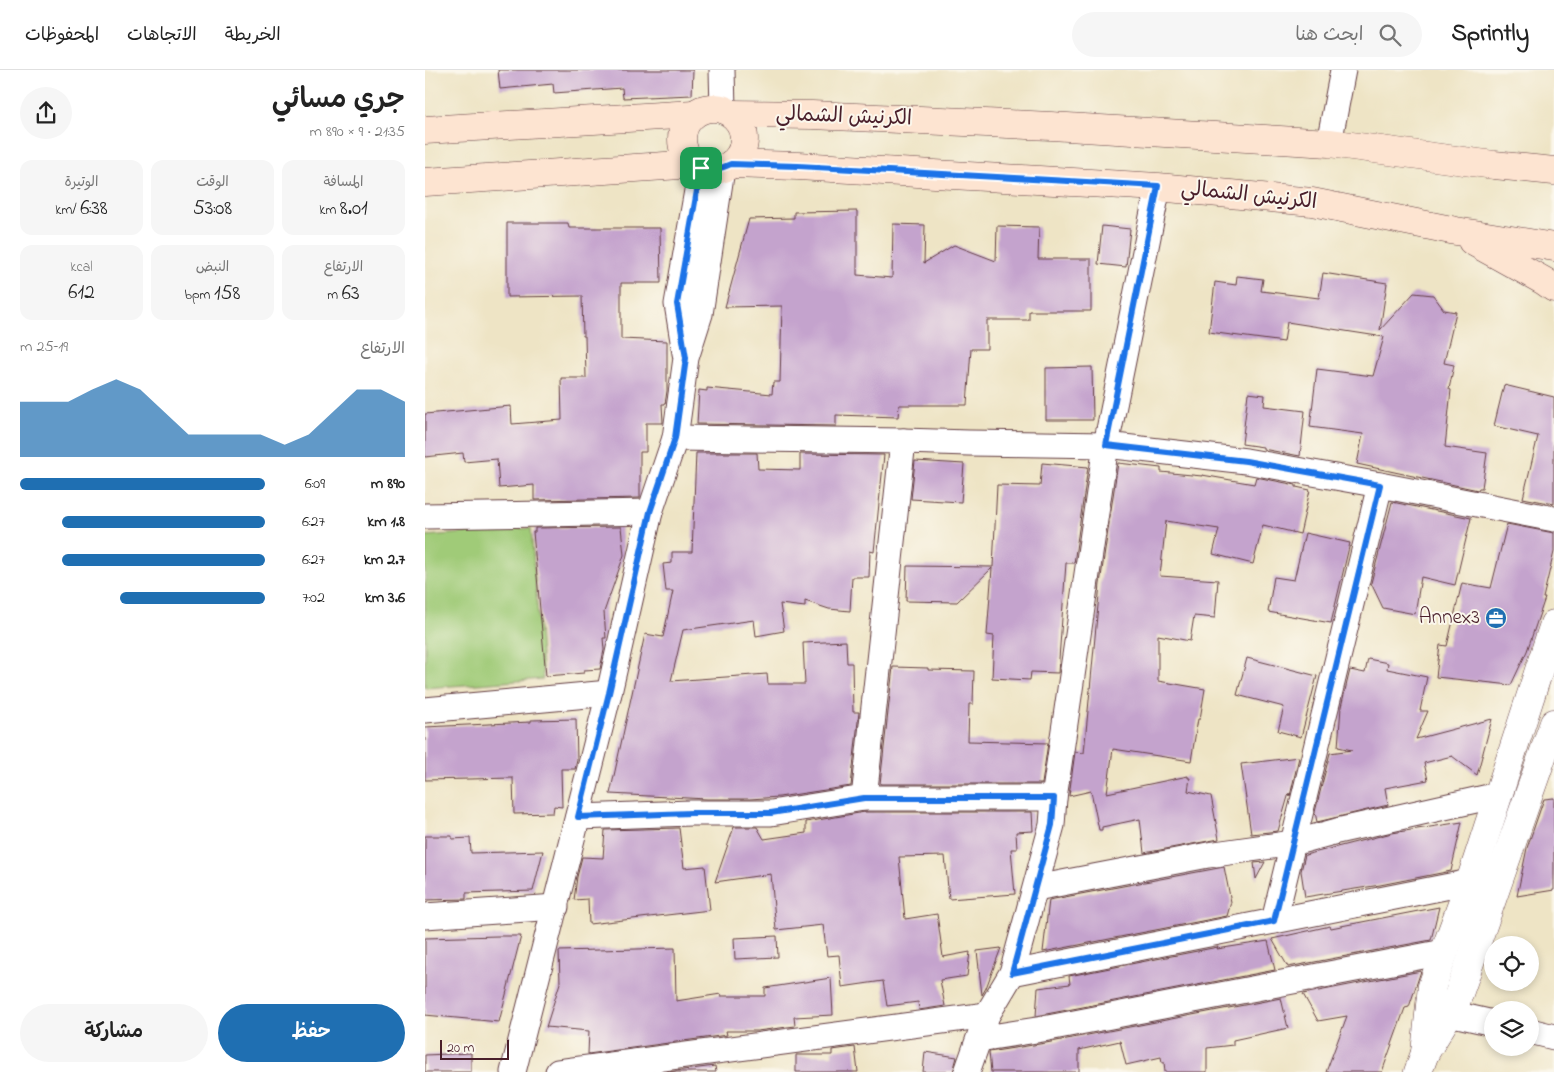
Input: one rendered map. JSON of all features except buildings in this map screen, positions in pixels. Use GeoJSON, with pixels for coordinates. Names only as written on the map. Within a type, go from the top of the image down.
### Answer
{"type":"FeatureCollection","features":[{"type":"Feature","properties":{"kind":"main road"},"geometry":{"type":"LineString","coordinates":[[714,107],[728,111],[739,121],[745,139],[743,149],[738,158],[712,166],[692,162],[685,153],[682,143],[682,132],[686,122],[703,109],[714,107]]}},
{"type":"Feature","properties":{"kind":"main road","name":"الكرنيش الشمالي"},"geometry":{"type":"LineString","coordinates":[[728,111],[1031,125],[1329,143],[1554,171]]}},
{"type":"Feature","properties":{"kind":"main road"},"geometry":{"type":"LineString","coordinates":[[425,130],[694,114]]}},
{"type":"Feature","properties":{"kind":"main road","name":"الكرنيش الشمالي"},"geometry":{"type":"LineString","coordinates":[[425,182],[712,166],[807,166],[1158,186],[1312,202],[1456,231],[1554,247]]}},
{"type":"Feature","properties":{"kind":"main road"},"geometry":{"type":"LineString","coordinates":[[1456,231],[1554,288]]}},
{"type":"Feature","properties":{"kind":"street"},"geometry":{"type":"LineString","coordinates":[[722,70],[728,111]]}},
{"type":"Feature","properties":{"kind":"street"},"geometry":{"type":"LineString","coordinates":[[1329,143],[1343,70]]}},
{"type":"Feature","properties":{"kind":"street"},"geometry":{"type":"LineString","coordinates":[[513,1072],[609,693],[650,512],[675,438],[686,358],[677,304],[712,166]]}},
{"type":"Feature","properties":{"kind":"street"},"geometry":{"type":"LineString","coordinates":[[967,1072],[987,1015],[1012,973],[1052,825],[1054,798],[1106,445],[1158,186]]}},
{"type":"Feature","properties":{"kind":"street"},"geometry":{"type":"LineString","coordinates":[[675,438],[903,440],[1106,445],[1246,461],[1380,485],[1554,520]]}},
{"type":"Feature","properties":{"kind":"street"},"geometry":{"type":"LineString","coordinates":[[864,798],[903,440]]}},
{"type":"Feature","properties":{"kind":"street"},"geometry":{"type":"LineString","coordinates":[[1274,921],[1380,485]]}},
{"type":"Feature","properties":{"kind":"street"},"geometry":{"type":"LineString","coordinates":[[425,516],[650,512]]}},
{"type":"Feature","properties":{"kind":"street"},"geometry":{"type":"LineString","coordinates":[[1422,1062],[1432,986],[1470,882],[1498,795],[1547,670],[1554,624]]}},
{"type":"Feature","properties":{"kind":"street"},"geometry":{"type":"LineString","coordinates":[[425,710],[609,693]]}},
{"type":"Feature","properties":{"kind":"street"},"geometry":{"type":"LineString","coordinates":[[1422,1062],[1456,1002],[1554,722]]}},
{"type":"Feature","properties":{"kind":"street"},"geometry":{"type":"LineString","coordinates":[[1036,888],[1209,855],[1293,843],[1337,831],[1498,795]]}},
{"type":"Feature","properties":{"kind":"street"},"geometry":{"type":"LineString","coordinates":[[578,817],[691,813],[771,813],[864,798],[1054,798]]}},
{"type":"Feature","properties":{"kind":"street"},"geometry":{"type":"LineString","coordinates":[[1012,973],[1470,882]]}},
{"type":"Feature","properties":{"kind":"street"},"geometry":{"type":"LineString","coordinates":[[425,916],[556,908]]}},
{"type":"Feature","properties":{"kind":"street"},"geometry":{"type":"LineString","coordinates":[[979,1039],[1043,1029],[1444,952]]}},
{"type":"Feature","properties":{"kind":"street"},"geometry":{"type":"LineString","coordinates":[[1449,1013],[1484,1021]]}},
{"type":"Feature","properties":{"kind":"street"},"geometry":{"type":"LineString","coordinates":[[558,1072],[987,1015]]}},
{"type":"Feature","properties":{"kind":"street"},"geometry":{"type":"LineString","coordinates":[[1539,1033],[1554,1036]]}},
{"type":"Feature","properties":{"kind":"green space"},"geometry":{"type":"Polygon","coordinates":[[[531,528],[543,679],[425,688],[425,536],[531,528]]]}},
{"type":"Feature","properties":{"kind":"place","name":"Annex3"},"geometry":{"type":"Point","coordinates":[1496,618]}},
{"type":"Feature","properties":{"kind":"route"},"geometry":{"type":"LineString","coordinates":[[731,164],[798,166],[1158,186],[1106,445],[1246,461],[1380,485],[1274,921],[1012,973],[1052,825],[1054,798],[864,798],[771,813],[691,813],[578,817],[609,693],[650,512],[675,438],[686,358],[677,304],[701,168],[722,169],[731,164]]}}]}
